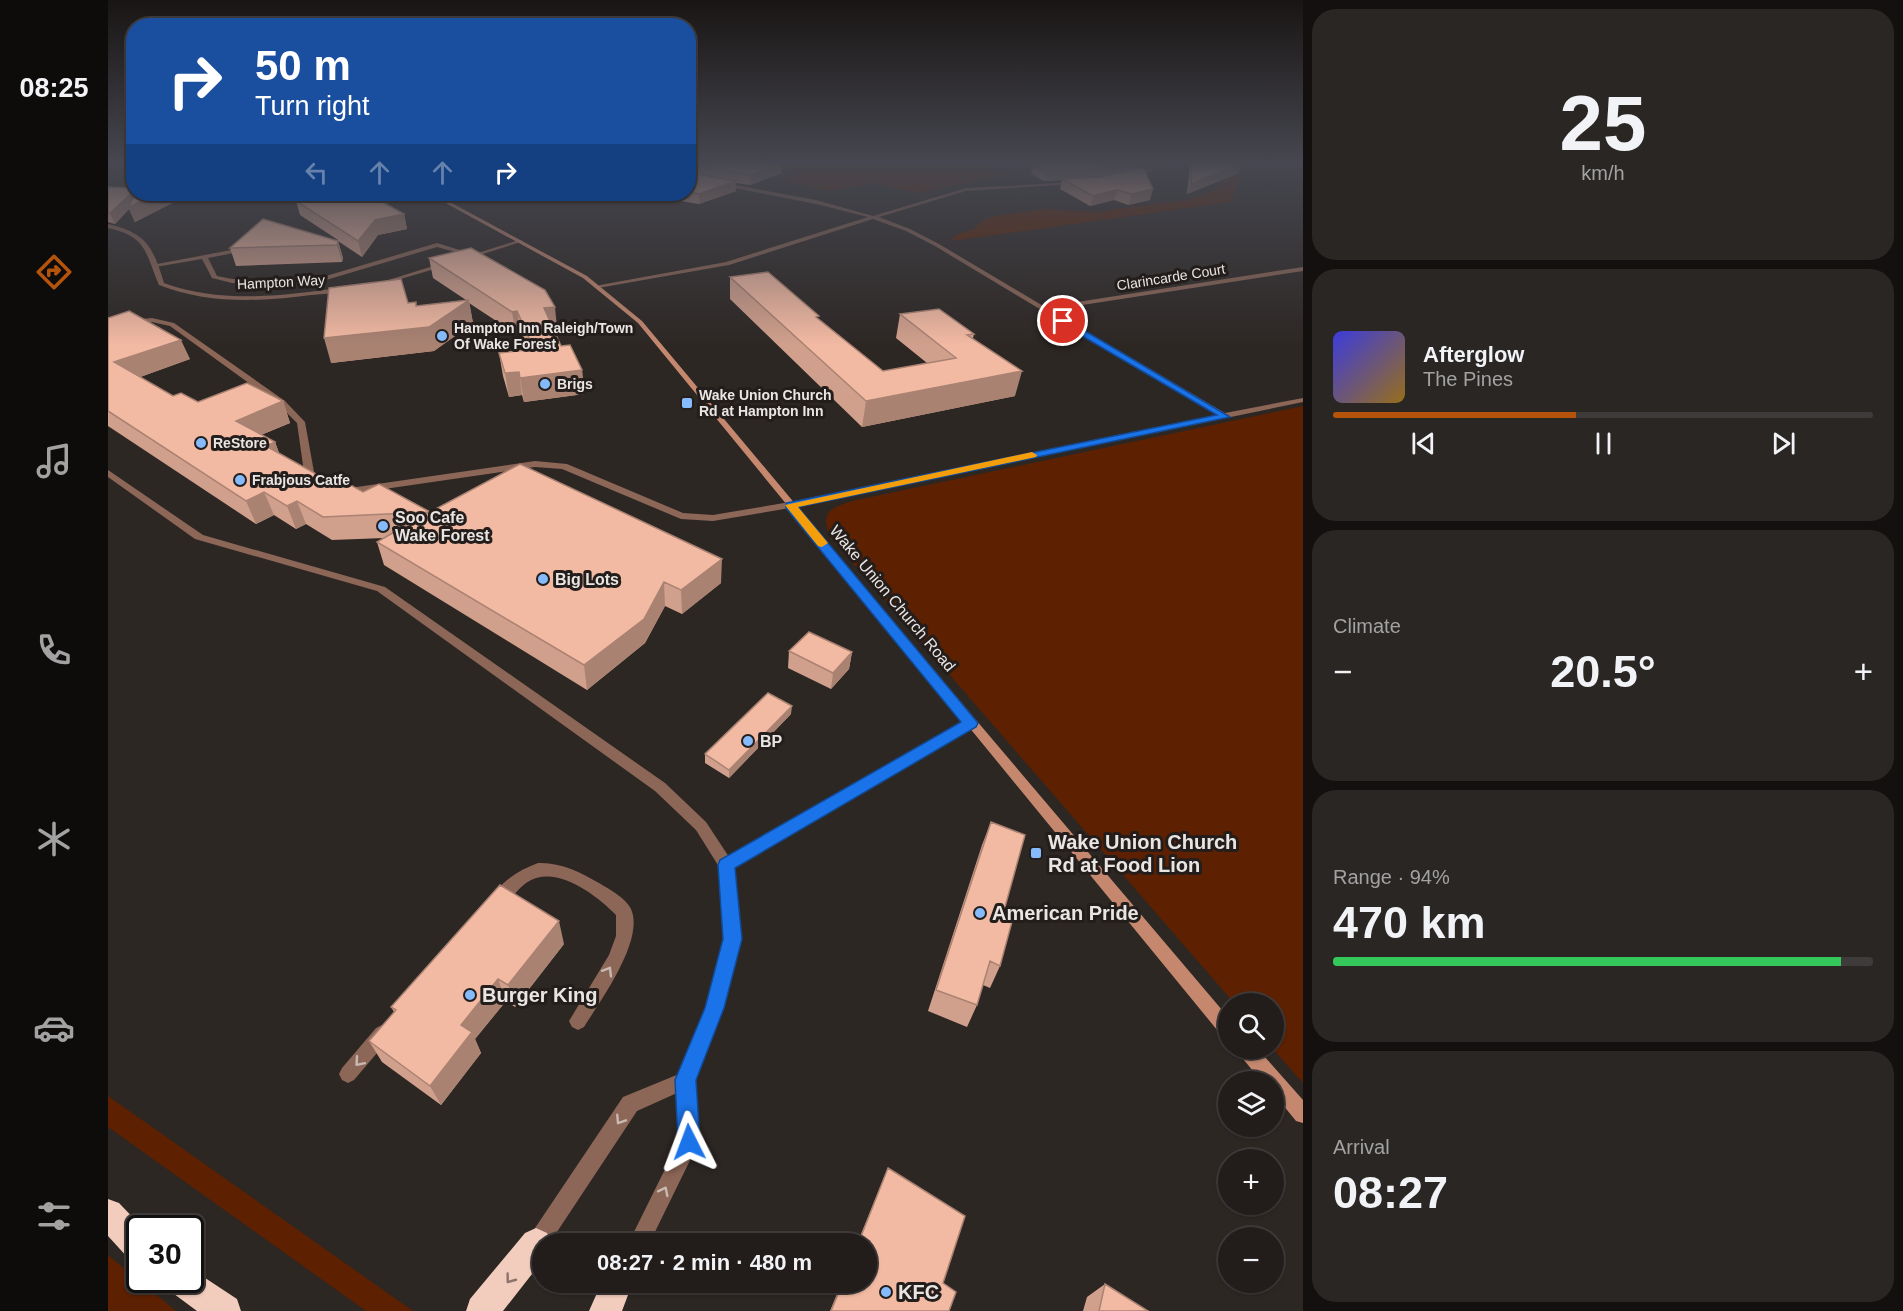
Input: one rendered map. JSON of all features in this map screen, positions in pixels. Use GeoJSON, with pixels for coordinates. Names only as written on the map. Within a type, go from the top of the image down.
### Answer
{"type":"FeatureCollection","features":[{"type":"Feature","properties":{"kind":"highway"},"geometry":{"type":"LineString","coordinates":[[108,1214],[126,1234]]}},
{"type":"Feature","properties":{"kind":"highway"},"geometry":{"type":"LineString","coordinates":[[108,1228],[126,1240]]}},
{"type":"Feature","properties":{"kind":"highway"},"geometry":{"type":"LineString","coordinates":[[482,1311],[532,1249]]}},
{"type":"Feature","properties":{"kind":"highway"},"geometry":{"type":"LineString","coordinates":[[199,1293],[225,1311]]}},
{"type":"Feature","properties":{"kind":"street","name":"Wake Union Church Road"},"geometry":{"type":"LineString","coordinates":[[489,224],[600,287],[640,322],[970,723],[1218,1018]]}},
{"type":"Feature","properties":{"kind":"street"},"geometry":{"type":"LineString","coordinates":[[600,287],[727,264],[852,224]]}},
{"type":"Feature","properties":{"kind":"street"},"geometry":{"type":"LineString","coordinates":[[892,224],[922,237],[1225,417]]}},
{"type":"Feature","properties":{"kind":"street","name":"Hampton Way"},"geometry":{"type":"LineString","coordinates":[[108,226],[136,233],[148,249],[161,284],[177,292],[200,297],[283,294],[351,288]]}},
{"type":"Feature","properties":{"kind":"street"},"geometry":{"type":"LineString","coordinates":[[381,282],[521,241]]}},
{"type":"Feature","properties":{"kind":"street"},"geometry":{"type":"LineString","coordinates":[[204,256],[218,279],[276,280],[326,278],[437,245],[473,255]]}},
{"type":"Feature","properties":{"kind":"street"},"geometry":{"type":"LineString","coordinates":[[155,265],[251,248]]}},
{"type":"Feature","properties":{"kind":"street","name":"Clarincarde Court"},"geometry":{"type":"LineString","coordinates":[[1043,309],[1303,269]]}},
{"type":"Feature","properties":{"kind":"street"},"geometry":{"type":"LineString","coordinates":[[331,271],[358,270]]}},
{"type":"Feature","properties":{"kind":"street"},"geometry":{"type":"LineString","coordinates":[[276,280],[301,272],[320,272]]}},
{"type":"Feature","properties":{"kind":"street"},"geometry":{"type":"LineString","coordinates":[[108,324],[152,320],[172,324],[282,403],[301,422],[309,472],[319,486],[332,491],[534,464],[564,466],[681,516],[713,518],[790,505],[1303,400]]}},
{"type":"Feature","properties":{"kind":"street"},"geometry":{"type":"LineString","coordinates":[[108,473],[199,537],[381,588],[660,787],[701,826],[726,865],[732,939],[715,1008],[686,1080],[689,1142],[644,1233]]}},
{"type":"Feature","properties":{"kind":"street"},"geometry":{"type":"LineString","coordinates":[[726,865],[970,723]]}},
{"type":"Feature","properties":{"kind":"street"},"geometry":{"type":"LineString","coordinates":[[485,915],[513,882],[540,869],[565,873],[610,897],[624,912],[624,936],[616,959],[578,1021]]}},
{"type":"Feature","properties":{"kind":"street"},"geometry":{"type":"LineString","coordinates":[[348,1074],[395,1020]]}},
{"type":"Feature","properties":{"kind":"street"},"geometry":{"type":"LineString","coordinates":[[1255,1059],[1303,1114]]}},
{"type":"Feature","properties":{"kind":"street"},"geometry":{"type":"LineString","coordinates":[[543,1233],[630,1104],[686,1080]]}},
{"type":"Feature","properties":{"kind":"shaded area"},"geometry":{"type":"Polygon","coordinates":[[[979,224],[1072,224],[951,241],[955,235],[974,229],[979,224]]]}},
{"type":"Feature","properties":{"kind":"shaded area"},"geometry":{"type":"Polygon","coordinates":[[[1303,406],[1303,1083],[1282,1059],[1284,1059],[1284,993],[1225,993],[831,538],[826,523],[828,513],[852,501],[1303,406]]]}},
{"type":"Feature","properties":{"kind":"shaded area"},"geometry":{"type":"Polygon","coordinates":[[[108,1096],[413,1311],[366,1311],[108,1127],[108,1096]]]}},
{"type":"Feature","properties":{"kind":"shaded area"},"geometry":{"type":"Polygon","coordinates":[[[108,1255],[126,1270],[126,1293],[154,1293],[176,1311],[108,1311],[108,1255]]]}},
{"type":"Feature","properties":{"kind":"building"},"geometry":{"type":"Polygon","coordinates":[[[257,224],[281,224],[338,241],[337,245],[230,248],[257,224]]]}},
{"type":"Feature","properties":{"kind":"building"},"geometry":{"type":"Polygon","coordinates":[[[332,224],[372,224],[358,241],[332,224]]]}},
{"type":"Feature","properties":{"kind":"building"},"geometry":{"type":"Polygon","coordinates":[[[471,248],[545,290],[555,307],[544,308],[561,346],[570,345],[582,370],[520,378],[519,372],[505,373],[499,353],[534,349],[517,311],[512,312],[429,258],[471,248]]]}},
{"type":"Feature","properties":{"kind":"building"},"geometry":{"type":"Polygon","coordinates":[[[768,272],[819,316],[816,317],[883,371],[956,358],[900,314],[939,309],[974,334],[967,335],[1022,371],[866,401],[730,277],[768,272]]]}},
{"type":"Feature","properties":{"kind":"building"},"geometry":{"type":"Polygon","coordinates":[[[401,279],[408,303],[416,302],[416,306],[469,300],[429,327],[324,338],[329,288],[401,279]]]}},
{"type":"Feature","properties":{"kind":"building"},"geometry":{"type":"Polygon","coordinates":[[[129,311],[181,340],[114,362],[173,396],[181,393],[198,402],[247,383],[283,401],[236,421],[275,442],[266,446],[332,483],[340,479],[363,492],[379,484],[430,512],[520,464],[722,559],[681,590],[664,582],[644,619],[584,665],[377,542],[429,512],[323,517],[297,501],[287,506],[264,492],[246,501],[108,411],[108,318],[129,311]]]}},
{"type":"Feature","properties":{"kind":"building"},"geometry":{"type":"Polygon","coordinates":[[[809,632],[852,652],[833,673],[789,651],[809,632]]]}},
{"type":"Feature","properties":{"kind":"building"},"geometry":{"type":"Polygon","coordinates":[[[768,693],[792,706],[729,770],[705,754],[768,693]]]}},
{"type":"Feature","properties":{"kind":"building","name":"American Pride"},"geometry":{"type":"Polygon","coordinates":[[[991,822],[1025,835],[1003,914],[1013,918],[1000,966],[990,961],[977,1005],[936,990],[991,822]]]}},
{"type":"Feature","properties":{"kind":"building"},"geometry":{"type":"Polygon","coordinates":[[[500,885],[559,921],[508,985],[498,979],[461,1025],[472,1032],[430,1086],[369,1041],[396,1010],[391,1007],[500,885]]]}},
{"type":"Feature","properties":{"kind":"building"},"geometry":{"type":"Polygon","coordinates":[[[888,1168],[965,1216],[943,1283],[956,1292],[949,1311],[831,1311],[838,1293],[877,1293],[877,1233],[862,1233],[888,1168]]]}},
{"type":"Feature","properties":{"kind":"building"},"geometry":{"type":"Polygon","coordinates":[[[1105,1284],[1148,1311],[1099,1311],[1105,1284]]]}},
{"type":"Feature","properties":{"kind":"slow traffic"},"geometry":{"type":"LineString","coordinates":[[822,543],[790,505],[1032,455]]}},
{"type":"Feature","properties":{"kind":"place","name":"Hampton Inn Raleigh/Town Of Wake Forest"},"geometry":{"type":"Point","coordinates":[442,336]}},
{"type":"Feature","properties":{"kind":"place","name":"Brigs"},"geometry":{"type":"Point","coordinates":[545,384]}},
{"type":"Feature","properties":{"kind":"place","name":"Wake Union Church Rd at Hampton Inn"},"geometry":{"type":"Point","coordinates":[687,403]}},
{"type":"Feature","properties":{"kind":"place","name":"ReStore"},"geometry":{"type":"Point","coordinates":[201,443]}},
{"type":"Feature","properties":{"kind":"place","name":"Frabjous Catfe"},"geometry":{"type":"Point","coordinates":[240,480]}},
{"type":"Feature","properties":{"kind":"place","name":"Soo Cafe Wake Forest"},"geometry":{"type":"Point","coordinates":[383,526]}},
{"type":"Feature","properties":{"kind":"place","name":"Big Lots"},"geometry":{"type":"Point","coordinates":[543,579]}},
{"type":"Feature","properties":{"kind":"place","name":"BP"},"geometry":{"type":"Point","coordinates":[748,741]}},
{"type":"Feature","properties":{"kind":"place","name":"Wake Union Church Rd at Food Lion"},"geometry":{"type":"Point","coordinates":[1036,853]}},
{"type":"Feature","properties":{"kind":"place","name":"American Pride"},"geometry":{"type":"Point","coordinates":[980,913]}},
{"type":"Feature","properties":{"kind":"place","name":"Burger King"},"geometry":{"type":"Point","coordinates":[470,995]}},
{"type":"Feature","properties":{"kind":"place","name":"KFC"},"geometry":{"type":"Point","coordinates":[886,1292]}},
{"type":"Feature","properties":{"kind":"route"},"geometry":{"type":"LineString","coordinates":[[689,1142],[686,1080],[715,1008],[732,939],[726,865],[970,723],[790,505],[1225,417],[1063,321]]}}]}
